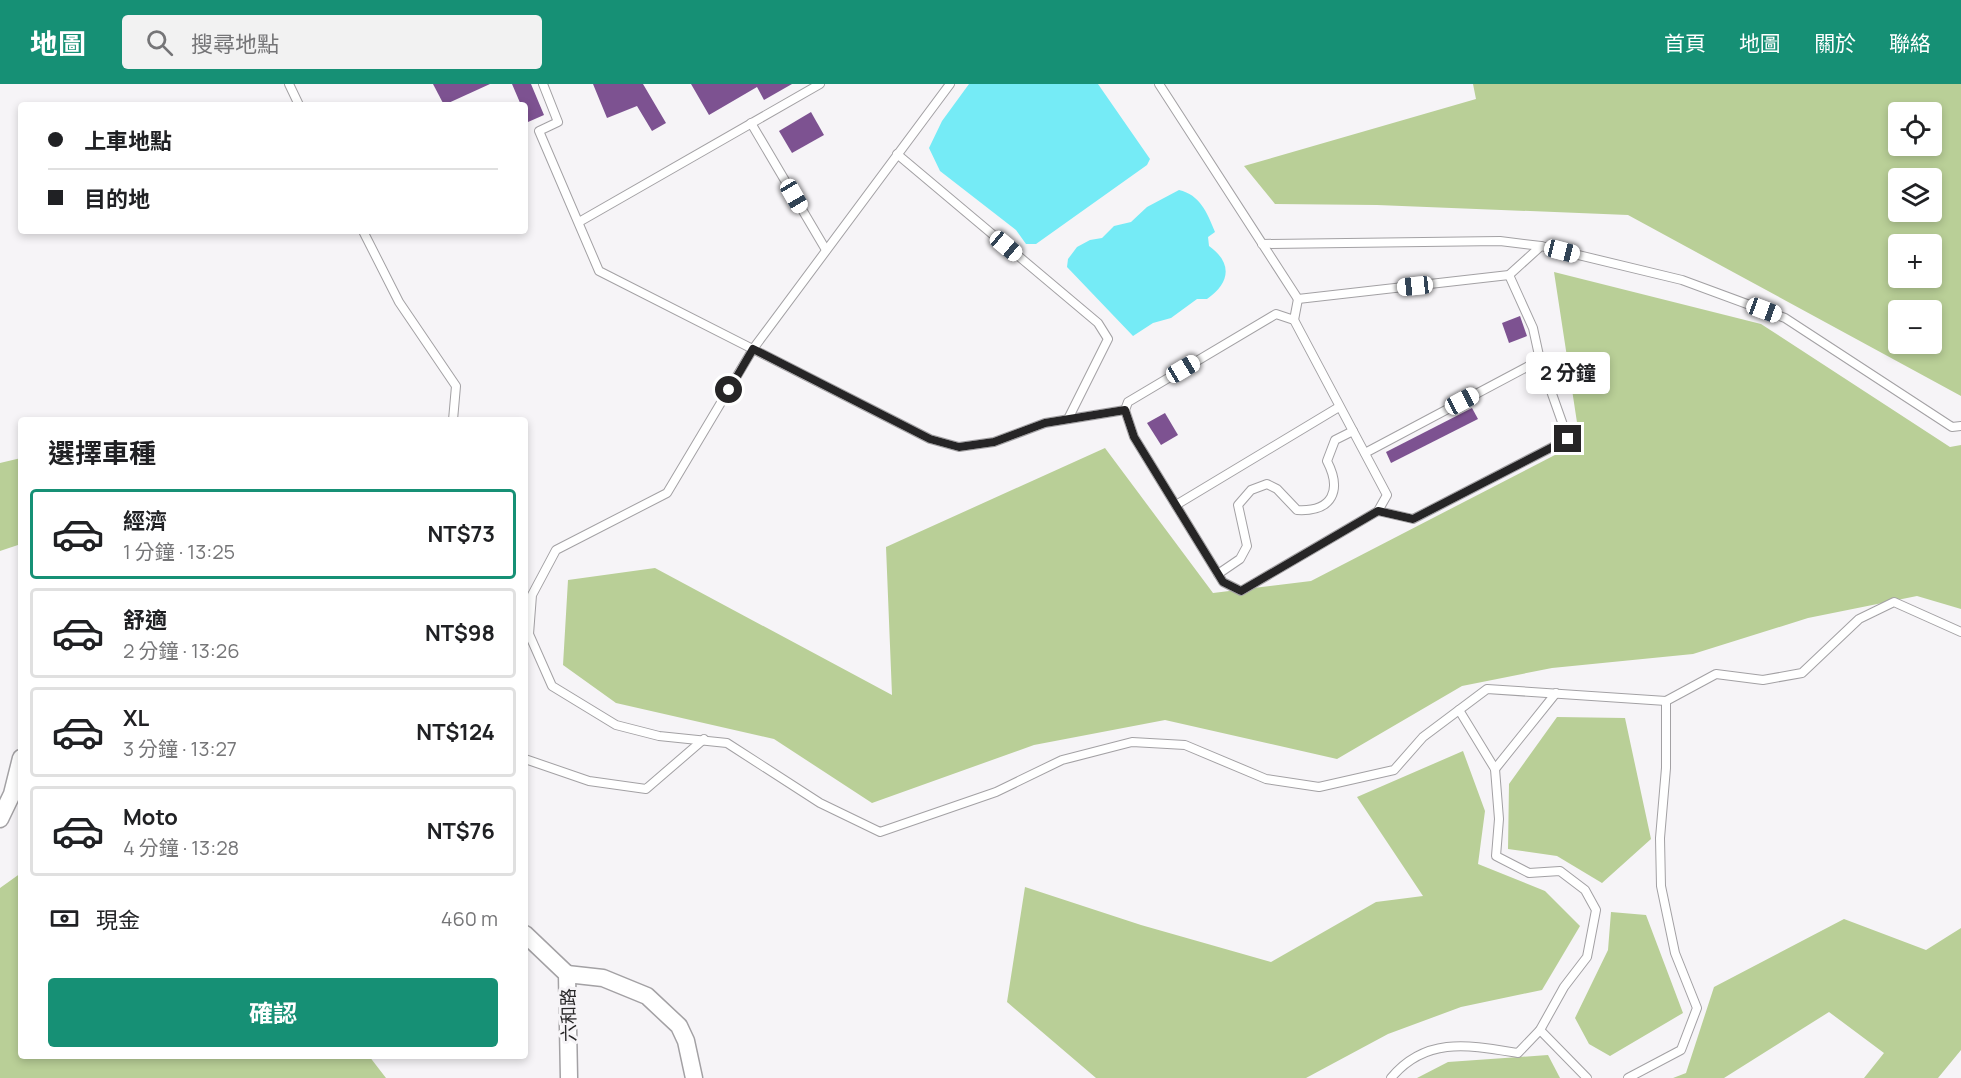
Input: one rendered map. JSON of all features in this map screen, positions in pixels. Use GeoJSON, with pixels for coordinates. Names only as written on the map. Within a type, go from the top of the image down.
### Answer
{"type":"FeatureCollection","features":[{"type":"Feature","properties":{"kind":"street"},"geometry":{"type":"LineString","coordinates":[[0,819],[12,794],[18,770]]}},
{"type":"Feature","properties":{"kind":"street","name":"六和路"},"geometry":{"type":"LineString","coordinates":[[528,937],[567,974],[569,1078]]}},
{"type":"Feature","properties":{"kind":"street"},"geometry":{"type":"LineString","coordinates":[[567,974],[603,978],[647,996],[679,1026],[686,1041],[694,1078]]}},
{"type":"Feature","properties":{"kind":"lane"},"geometry":{"type":"LineString","coordinates":[[289,84],[298,102]]}},
{"type":"Feature","properties":{"kind":"lane"},"geometry":{"type":"LineString","coordinates":[[543,84],[558,122],[539,131],[599,271],[930,439],[959,447],[994,442],[1045,423],[1125,410]]}},
{"type":"Feature","properties":{"kind":"lane"},"geometry":{"type":"LineString","coordinates":[[579,222],[820,84]]}},
{"type":"Feature","properties":{"kind":"lane"},"geometry":{"type":"LineString","coordinates":[[950,84],[753,349],[667,493],[556,550],[532,595],[529,634],[552,686],[616,725],[659,736],[727,743],[820,803],[880,832],[996,792],[1062,760],[1132,742],[1185,745],[1266,779],[1319,787],[1394,770],[1423,737],[1487,689],[1666,701],[1716,674],[1763,680],[1802,673],[1859,619],[1894,602],[1961,632]]}},
{"type":"Feature","properties":{"kind":"lane"},"geometry":{"type":"LineString","coordinates":[[1159,84],[1298,299],[1294,320],[1388,495],[1378,511],[1241,591],[1223,582],[1134,437],[1125,410],[1128,402],[1276,314],[1294,320]]}},
{"type":"Feature","properties":{"kind":"lane"},"geometry":{"type":"LineString","coordinates":[[752,123],[826,250]]}},
{"type":"Feature","properties":{"kind":"lane"},"geometry":{"type":"LineString","coordinates":[[897,154],[1098,323],[1108,339],[1068,419]]}},
{"type":"Feature","properties":{"kind":"lane"},"geometry":{"type":"LineString","coordinates":[[365,234],[399,302],[456,386],[453,417]]}},
{"type":"Feature","properties":{"kind":"lane"},"geometry":{"type":"LineString","coordinates":[[1262,244],[1500,241],[1541,246],[1682,280],[1785,318],[1952,427],[1961,426]]}},
{"type":"Feature","properties":{"kind":"lane"},"geometry":{"type":"LineString","coordinates":[[1298,299],[1509,275],[1541,246]]}},
{"type":"Feature","properties":{"kind":"lane"},"geometry":{"type":"LineString","coordinates":[[1378,511],[1413,519],[1568,439],[1540,360],[1533,328],[1509,275]]}},
{"type":"Feature","properties":{"kind":"lane"},"geometry":{"type":"LineString","coordinates":[[1365,453],[1540,360]]}},
{"type":"Feature","properties":{"kind":"lane"},"geometry":{"type":"LineString","coordinates":[[1176,505],[1339,407]]}},
{"type":"Feature","properties":{"kind":"lane"},"geometry":{"type":"LineString","coordinates":[[1218,574],[1240,559],[1247,546],[1238,505],[1251,490],[1267,484],[1276,489],[1297,510],[1312,511],[1326,502],[1335,486],[1335,477],[1327,461],[1335,440],[1353,431]]}},
{"type":"Feature","properties":{"kind":"lane"},"geometry":{"type":"LineString","coordinates":[[1495,769],[1556,693]]}},
{"type":"Feature","properties":{"kind":"lane"},"geometry":{"type":"LineString","coordinates":[[1628,1078],[1681,1050],[1696,1008],[1675,953],[1661,886],[1660,838],[1666,768],[1666,701]]}},
{"type":"Feature","properties":{"kind":"lane"},"geometry":{"type":"LineString","coordinates":[[1391,1078],[1404,1062],[1433,1048],[1476,1046],[1518,1053],[1540,1030],[1564,987],[1587,957],[1596,910],[1585,890],[1560,871],[1528,873],[1496,856],[1499,819],[1495,769],[1459,710]]}},
{"type":"Feature","properties":{"kind":"lane"},"geometry":{"type":"LineString","coordinates":[[528,760],[589,781],[646,789],[704,739]]}},
{"type":"Feature","properties":{"kind":"lane"},"geometry":{"type":"LineString","coordinates":[[1540,1030],[1587,1078]]}},
{"type":"Feature","properties":{"kind":"green space"},"geometry":{"type":"Polygon","coordinates":[[[1473,84],[1961,84],[1961,396],[1628,215],[1377,205],[1275,204],[1244,166],[1476,99],[1473,84]]]}},
{"type":"Feature","properties":{"kind":"green space"},"geometry":{"type":"Polygon","coordinates":[[[1554,272],[1761,324],[1950,447],[1961,445],[1961,609],[1917,596],[1808,618],[1693,654],[1552,668],[1462,686],[1337,759],[1165,720],[1034,745],[872,803],[774,739],[616,703],[563,665],[568,580],[655,568],[892,695],[886,547],[1105,448],[1213,593],[1311,581],[1580,442],[1554,272]]]}},
{"type":"Feature","properties":{"kind":"green space"},"geometry":{"type":"Polygon","coordinates":[[[18,459],[18,545],[0,551],[0,463],[18,459]]]}},
{"type":"Feature","properties":{"kind":"green space"},"geometry":{"type":"Polygon","coordinates":[[[1557,717],[1625,718],[1651,839],[1602,883],[1557,856],[1508,849],[1509,784],[1557,717]]]}},
{"type":"Feature","properties":{"kind":"green space"},"geometry":{"type":"Polygon","coordinates":[[[1463,751],[1485,811],[1478,864],[1545,891],[1580,926],[1542,990],[1461,1007],[1388,1034],[1306,1078],[1096,1078],[1007,1002],[1025,887],[1141,925],[1271,962],[1376,902],[1423,896],[1357,797],[1463,751]]]}},
{"type":"Feature","properties":{"kind":"green space"},"geometry":{"type":"Polygon","coordinates":[[[18,875],[18,1059],[371,1059],[386,1078],[0,1078],[0,888],[18,875]]]}},
{"type":"Feature","properties":{"kind":"green space"},"geometry":{"type":"Polygon","coordinates":[[[1611,912],[1646,915],[1683,1013],[1610,1056],[1589,1044],[1575,1018],[1608,950],[1611,912]]]}},
{"type":"Feature","properties":{"kind":"green space"},"geometry":{"type":"Polygon","coordinates":[[[1844,919],[1926,950],[1961,928],[1961,1050],[1938,1078],[1864,1078],[1884,1053],[1829,1012],[1724,1078],[1673,1078],[1686,1073],[1714,987],[1844,919]]]}},
{"type":"Feature","properties":{"kind":"green space"},"geometry":{"type":"Polygon","coordinates":[[[1548,1055],[1560,1078],[1417,1078],[1448,1062],[1548,1055]]]}},
{"type":"Feature","properties":{"kind":"water"},"geometry":{"type":"Polygon","coordinates":[[[969,84],[1098,84],[1150,159],[1147,165],[1036,244],[1026,244],[1016,230],[940,171],[929,148],[942,121],[969,84]]]}},
{"type":"Feature","properties":{"kind":"water"},"geometry":{"type":"Polygon","coordinates":[[[1179,190],[1198,200],[1209,218],[1215,232],[1208,237],[1209,246],[1222,259],[1226,273],[1224,280],[1215,293],[1207,299],[1197,299],[1171,318],[1153,323],[1133,336],[1067,267],[1068,259],[1077,247],[1090,240],[1102,238],[1114,226],[1131,222],[1147,207],[1179,190]]]}},
{"type":"Feature","properties":{"kind":"building"},"geometry":{"type":"Polygon","coordinates":[[[433,84],[490,84],[451,102],[442,102],[433,84]]]}},
{"type":"Feature","properties":{"kind":"building"},"geometry":{"type":"Polygon","coordinates":[[[512,84],[531,84],[544,115],[528,122],[528,102],[520,102],[512,84]]]}},
{"type":"Feature","properties":{"kind":"building"},"geometry":{"type":"Polygon","coordinates":[[[593,84],[643,84],[666,123],[652,131],[637,106],[607,118],[593,84]]]}},
{"type":"Feature","properties":{"kind":"building"},"geometry":{"type":"Polygon","coordinates":[[[691,84],[792,84],[764,100],[757,87],[709,115],[691,84]]]}},
{"type":"Feature","properties":{"kind":"building"},"geometry":{"type":"Polygon","coordinates":[[[811,112],[824,135],[792,153],[779,131],[811,112]]]}},
{"type":"Feature","properties":{"kind":"building"},"geometry":{"type":"Polygon","coordinates":[[[1520,316],[1527,336],[1509,343],[1502,323],[1520,316]]]}},
{"type":"Feature","properties":{"kind":"building"},"geometry":{"type":"Polygon","coordinates":[[[1472,408],[1478,419],[1391,463],[1386,452],[1472,408]]]}},
{"type":"Feature","properties":{"kind":"building"},"geometry":{"type":"Polygon","coordinates":[[[1165,413],[1178,435],[1161,445],[1147,423],[1165,413]]]}},
{"type":"Feature","properties":{"kind":"route"},"geometry":{"type":"LineString","coordinates":[[729,390],[753,349],[930,439],[959,447],[994,442],[1045,423],[1125,410],[1134,437],[1223,582],[1241,591],[1378,511],[1413,519],[1568,439]]}}]}
